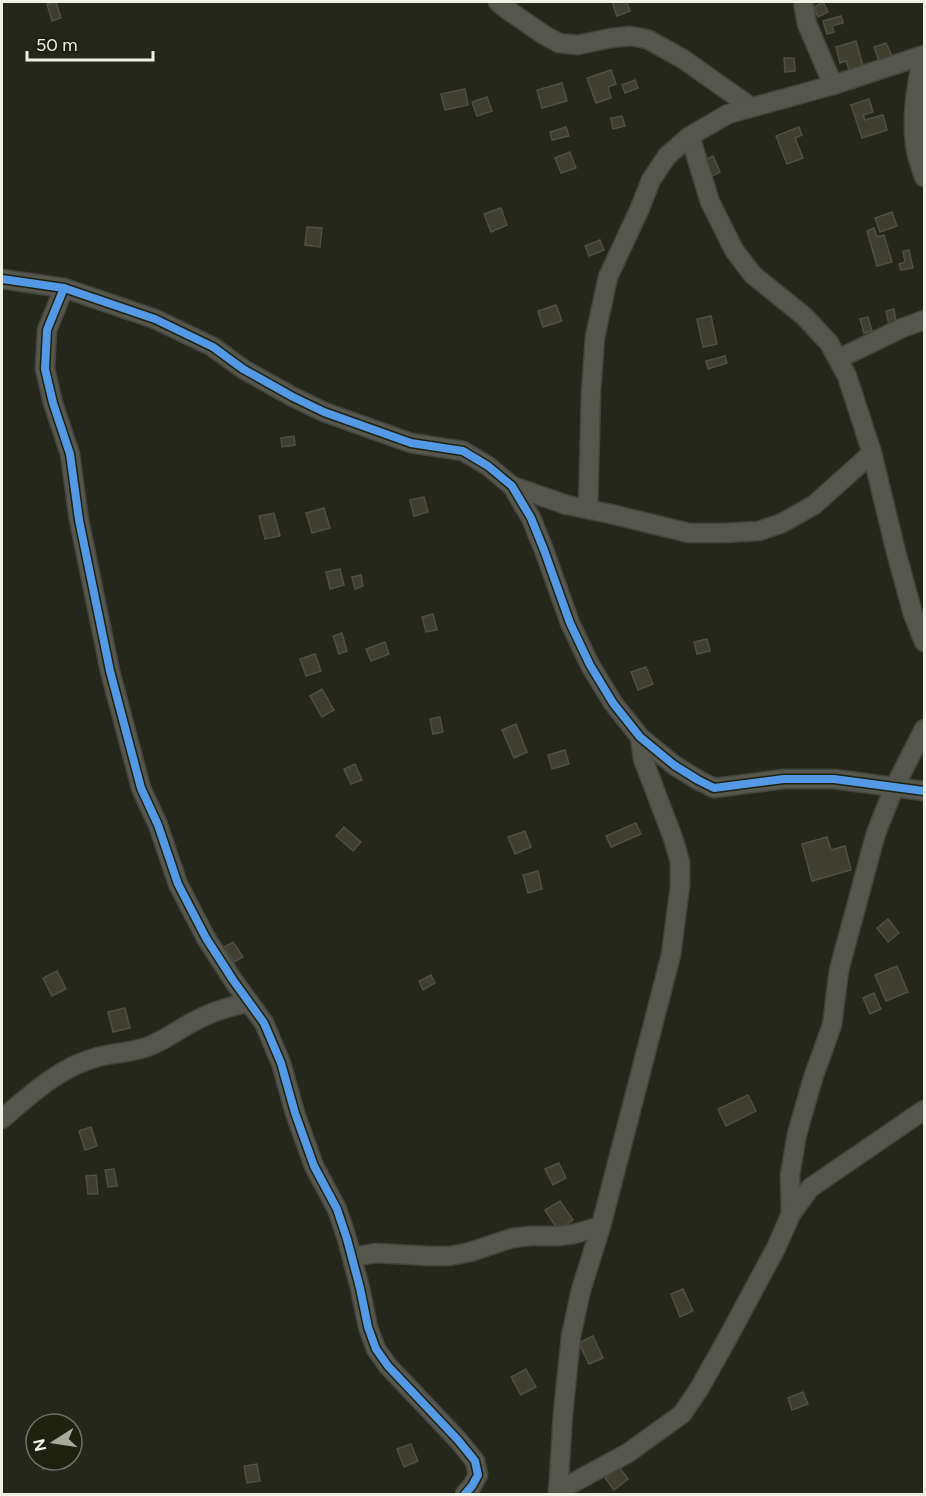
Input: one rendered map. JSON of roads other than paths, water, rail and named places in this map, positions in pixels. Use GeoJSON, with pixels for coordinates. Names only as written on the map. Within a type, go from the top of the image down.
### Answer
{"type":"FeatureCollection","features":[{"type":"Feature","properties":{"kind":"street"},"geometry":{"type":"LineString","coordinates":[[498,2],[559,44],[578,45],[630,36],[647,39],[683,59],[751,107]]}},
{"type":"Feature","properties":{"kind":"street"},"geometry":{"type":"LineString","coordinates":[[803,2],[807,24],[833,86]]}},
{"type":"Feature","properties":{"kind":"street"},"geometry":{"type":"LineString","coordinates":[[588,509],[595,337],[608,277],[651,180],[667,156],[690,136],[728,114],[833,86],[924,56]]}},
{"type":"Feature","properties":{"kind":"street"},"geometry":{"type":"LineString","coordinates":[[924,56],[917,81],[914,121],[917,153],[924,177]]}},
{"type":"Feature","properties":{"kind":"street"},"geometry":{"type":"LineString","coordinates":[[690,136],[710,202],[734,249],[753,275],[804,316],[829,343],[847,376],[872,453],[913,614],[924,642]]}},
{"type":"Feature","properties":{"kind":"street"},"geometry":{"type":"LineString","coordinates":[[2,279],[64,288],[155,319],[213,347],[253,375],[293,398],[324,412],[411,442],[463,451],[488,466],[512,486],[531,518],[570,623],[590,665],[613,703],[640,737],[674,765],[698,780],[714,788],[784,779],[834,779],[924,791]]}},
{"type":"Feature","properties":{"kind":"street"},"geometry":{"type":"LineString","coordinates":[[64,288],[47,330],[45,369],[53,403],[70,454],[79,520],[110,671],[141,788],[158,825],[178,884],[206,938],[264,1023],[281,1063],[295,1113],[314,1166],[337,1209],[352,1257],[368,1328],[376,1349],[388,1366],[475,1461],[478,1475],[465,1494]]}},
{"type":"Feature","properties":{"kind":"street"},"geometry":{"type":"LineString","coordinates":[[838,359],[902,328],[924,320]]}},
{"type":"Feature","properties":{"kind":"street"},"geometry":{"type":"LineString","coordinates":[[512,486],[567,505],[689,533],[759,531],[782,523],[814,506],[872,453]]}},
{"type":"Feature","properties":{"kind":"street"},"geometry":{"type":"LineString","coordinates":[[791,1214],[790,1175],[797,1134],[813,1078],[832,1025],[839,970],[876,833],[894,788],[924,729]]}},
{"type":"Feature","properties":{"kind":"street"},"geometry":{"type":"LineString","coordinates":[[558,1493],[571,1336],[581,1290],[601,1226],[671,955],[680,886],[680,862],[642,759],[640,737]]}},
{"type":"Feature","properties":{"kind":"street"},"geometry":{"type":"LineString","coordinates":[[2,1119],[42,1086],[78,1064],[98,1056],[138,1050],[152,1045],[204,1016],[249,1002]]}},
{"type":"Feature","properties":{"kind":"street"},"geometry":{"type":"LineString","coordinates":[[558,1493],[628,1453],[682,1414],[726,1341],[776,1248],[791,1214],[810,1188],[924,1110]]}},
{"type":"Feature","properties":{"kind":"street"},"geometry":{"type":"LineString","coordinates":[[352,1257],[376,1253],[450,1256],[471,1252],[512,1238],[566,1235],[601,1226]]}}]}
